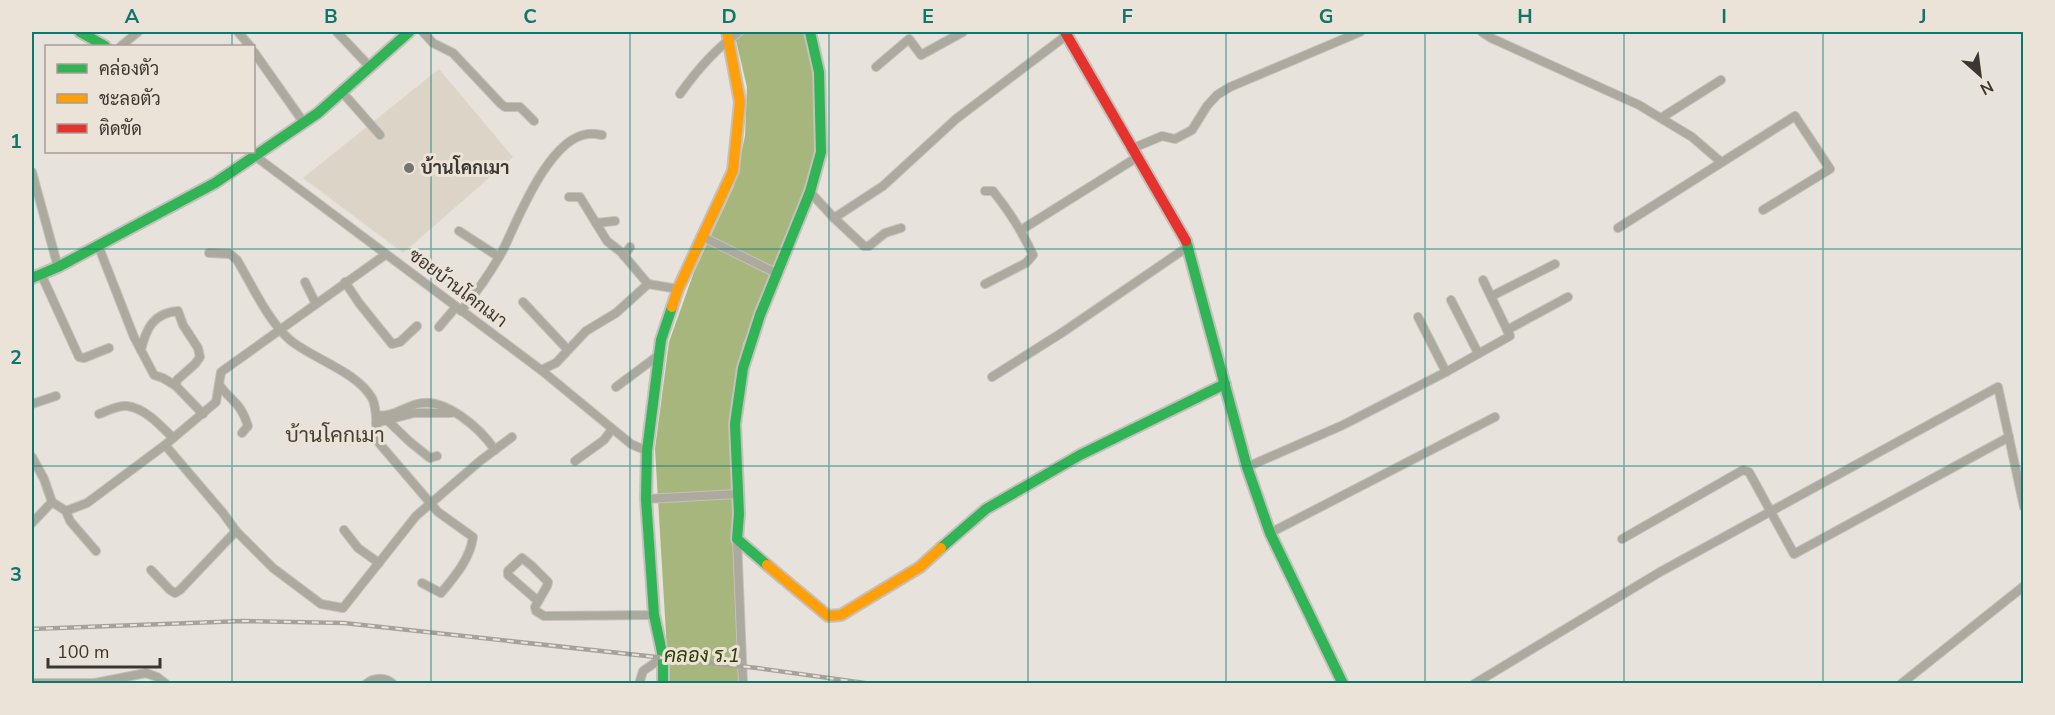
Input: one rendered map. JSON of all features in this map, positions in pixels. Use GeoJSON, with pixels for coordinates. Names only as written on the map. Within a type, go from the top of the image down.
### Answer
{"type":"FeatureCollection","features":[{"type":"Feature","properties":{"kind":"street"},"geometry":{"type":"LineString","coordinates":[[80,32],[103,45]]}},
{"type":"Feature","properties":{"kind":"street"},"geometry":{"type":"LineString","coordinates":[[122,45],[138,32]]}},
{"type":"Feature","properties":{"kind":"street"},"geometry":{"type":"LineString","coordinates":[[238,32],[249,45]]}},
{"type":"Feature","properties":{"kind":"street"},"geometry":{"type":"LineString","coordinates":[[337,32],[370,67]]}},
{"type":"Feature","properties":{"kind":"street"},"geometry":{"type":"LineString","coordinates":[[255,152],[318,113],[409,32]]}},
{"type":"Feature","properties":{"kind":"street"},"geometry":{"type":"LineString","coordinates":[[423,32],[433,43],[453,53],[501,104],[505,107],[520,107],[534,121]]}},
{"type":"Feature","properties":{"kind":"street"},"geometry":{"type":"LineString","coordinates":[[743,684],[734,495],[735,424],[743,368],[760,315],[810,192],[821,152],[819,72],[810,32]]}},
{"type":"Feature","properties":{"kind":"street"},"geometry":{"type":"LineString","coordinates":[[876,67],[909,39],[921,55],[963,32]]}},
{"type":"Feature","properties":{"kind":"street"},"geometry":{"type":"LineString","coordinates":[[1021,230],[1162,136],[1175,139],[1192,130],[1207,106],[1217,95],[1230,87],[1360,32]]}},
{"type":"Feature","properties":{"kind":"street"},"geometry":{"type":"LineString","coordinates":[[1482,32],[1639,105],[1692,137],[1721,162]]}},
{"type":"Feature","properties":{"kind":"street"},"geometry":{"type":"LineString","coordinates":[[834,218],[883,186],[956,119],[1066,33],[1189,246],[1247,467],[1270,533],[1344,684]]}},
{"type":"Feature","properties":{"kind":"street"},"geometry":{"type":"LineString","coordinates":[[680,94],[700,67],[732,34]]}},
{"type":"Feature","properties":{"kind":"street"},"geometry":{"type":"LineString","coordinates":[[663,684],[663,657],[654,615],[647,451],[660,340],[678,289],[733,171],[740,102],[732,34]]}},
{"type":"Feature","properties":{"kind":"street"},"geometry":{"type":"LineString","coordinates":[[255,53],[304,123]]}},
{"type":"Feature","properties":{"kind":"street"},"geometry":{"type":"LineString","coordinates":[[1661,118],[1720,80]]}},
{"type":"Feature","properties":{"kind":"street"},"geometry":{"type":"LineString","coordinates":[[342,92],[380,135]]}},
{"type":"Feature","properties":{"kind":"street"},"geometry":{"type":"LineString","coordinates":[[1618,228],[1795,116],[1830,169],[1763,210]]}},
{"type":"Feature","properties":{"kind":"street"},"geometry":{"type":"LineString","coordinates":[[439,327],[480,289],[499,257],[533,188],[552,158],[569,142],[586,134],[602,135]]}},
{"type":"Feature","properties":{"kind":"street"},"geometry":{"type":"LineString","coordinates":[[109,348],[84,358],[79,357],[36,276],[58,267],[215,183],[252,154]]}},
{"type":"Feature","properties":{"kind":"street","name":"ซอยบ้านโคกเมา"},"geometry":{"type":"LineString","coordinates":[[252,154],[541,370],[631,444],[647,451]]}},
{"type":"Feature","properties":{"kind":"street"},"geometry":{"type":"LineString","coordinates":[[32,172],[58,267]]}},
{"type":"Feature","properties":{"kind":"street"},"geometry":{"type":"LineString","coordinates":[[985,191],[993,190],[1021,230],[1033,255],[1032,258],[985,285]]}},
{"type":"Feature","properties":{"kind":"street"},"geometry":{"type":"LineString","coordinates":[[810,192],[864,246],[869,246],[894,229],[901,228]]}},
{"type":"Feature","properties":{"kind":"street"},"geometry":{"type":"LineString","coordinates":[[569,197],[580,196],[607,241],[624,256],[648,284],[678,289]]}},
{"type":"Feature","properties":{"kind":"street"},"geometry":{"type":"LineString","coordinates":[[596,223],[615,221]]}},
{"type":"Feature","properties":{"kind":"street"},"geometry":{"type":"LineString","coordinates":[[459,231],[499,257]]}},
{"type":"Feature","properties":{"kind":"street"},"geometry":{"type":"LineString","coordinates":[[703,237],[778,274]]}},
{"type":"Feature","properties":{"kind":"street"},"geometry":{"type":"LineString","coordinates":[[98,245],[141,351],[154,375],[176,386],[202,414]]}},
{"type":"Feature","properties":{"kind":"street"},"geometry":{"type":"LineString","coordinates":[[992,377],[1063,332],[1189,246]]}},
{"type":"Feature","properties":{"kind":"street"},"geometry":{"type":"LineString","coordinates":[[624,256],[630,247]]}},
{"type":"Feature","properties":{"kind":"street"},"geometry":{"type":"LineString","coordinates":[[209,253],[230,254],[237,260],[279,329],[292,341],[329,363],[366,390],[373,401],[379,443],[438,512],[473,537],[471,549],[463,564],[441,593],[423,583]]}},
{"type":"Feature","properties":{"kind":"street"},"geometry":{"type":"LineString","coordinates":[[66,511],[87,503],[165,445],[216,402],[221,372],[385,255]]}},
{"type":"Feature","properties":{"kind":"street"},"geometry":{"type":"LineString","coordinates":[[1492,296],[1555,264]]}},
{"type":"Feature","properties":{"kind":"street"},"geometry":{"type":"LineString","coordinates":[[1247,467],[1343,424],[1446,372],[1510,336],[1483,280]]}},
{"type":"Feature","properties":{"kind":"street"},"geometry":{"type":"LineString","coordinates":[[305,282],[316,303]]}},
{"type":"Feature","properties":{"kind":"street"},"geometry":{"type":"LineString","coordinates":[[345,282],[358,303],[392,344],[399,342],[417,326]]}},
{"type":"Feature","properties":{"kind":"street"},"geometry":{"type":"LineString","coordinates":[[541,370],[556,363],[586,331],[616,313],[648,284]]}},
{"type":"Feature","properties":{"kind":"street"},"geometry":{"type":"LineString","coordinates":[[1507,330],[1568,297]]}},
{"type":"Feature","properties":{"kind":"street"},"geometry":{"type":"LineString","coordinates":[[1451,300],[1478,353]]}},
{"type":"Feature","properties":{"kind":"street"},"geometry":{"type":"LineString","coordinates":[[523,302],[567,349]]}},
{"type":"Feature","properties":{"kind":"street"},"geometry":{"type":"LineString","coordinates":[[141,351],[145,332],[152,322],[173,311],[178,311],[183,325],[198,348],[200,357],[177,380],[176,386]]}},
{"type":"Feature","properties":{"kind":"street"},"geometry":{"type":"LineString","coordinates":[[1418,317],[1446,372]]}},
{"type":"Feature","properties":{"kind":"street"},"geometry":{"type":"LineString","coordinates":[[616,387],[659,355]]}},
{"type":"Feature","properties":{"kind":"street"},"geometry":{"type":"LineString","coordinates":[[737,539],[828,616],[841,615],[920,567],[986,509],[1080,454],[1225,384]]}},
{"type":"Feature","properties":{"kind":"street"},"geometry":{"type":"LineString","coordinates":[[220,386],[237,402],[244,413],[248,426],[242,433]]}},
{"type":"Feature","properties":{"kind":"street"},"geometry":{"type":"LineString","coordinates":[[1474,684],[1660,572],[1998,387],[2024,507]]}},
{"type":"Feature","properties":{"kind":"street"},"geometry":{"type":"LineString","coordinates":[[32,404],[56,396]]}},
{"type":"Feature","properties":{"kind":"street"},"geometry":{"type":"LineString","coordinates":[[376,419],[424,402],[432,402],[455,413],[481,432],[495,450]]}},
{"type":"Feature","properties":{"kind":"street"},"geometry":{"type":"LineString","coordinates":[[99,414],[127,406],[158,423],[173,438]]}},
{"type":"Feature","properties":{"kind":"street"},"geometry":{"type":"LineString","coordinates":[[376,419],[388,421],[414,413],[445,411],[455,413]]}},
{"type":"Feature","properties":{"kind":"street"},"geometry":{"type":"LineString","coordinates":[[1270,533],[1495,417]]}},
{"type":"Feature","properties":{"kind":"street"},"geometry":{"type":"LineString","coordinates":[[388,421],[430,458],[437,456]]}},
{"type":"Feature","properties":{"kind":"street"},"geometry":{"type":"LineString","coordinates":[[575,461],[604,440],[612,429]]}},
{"type":"Feature","properties":{"kind":"street"},"geometry":{"type":"LineString","coordinates":[[165,445],[236,531],[273,568],[321,604],[344,608],[416,516],[512,437]]}},
{"type":"Feature","properties":{"kind":"street"},"geometry":{"type":"LineString","coordinates":[[1622,539],[1743,470],[1749,472],[1794,554],[2009,437]]}},
{"type":"Feature","properties":{"kind":"street"},"geometry":{"type":"LineString","coordinates":[[32,457],[44,479],[52,502],[66,511],[70,521],[96,550]]}},
{"type":"Feature","properties":{"kind":"street"},"geometry":{"type":"LineString","coordinates":[[650,499],[734,495]]}},
{"type":"Feature","properties":{"kind":"street"},"geometry":{"type":"LineString","coordinates":[[32,523],[52,502]]}},
{"type":"Feature","properties":{"kind":"street"},"geometry":{"type":"LineString","coordinates":[[344,530],[358,548],[380,563]]}},
{"type":"Feature","properties":{"kind":"street"},"geometry":{"type":"LineString","coordinates":[[151,570],[175,593],[236,531]]}},
{"type":"Feature","properties":{"kind":"street"},"geometry":{"type":"LineString","coordinates":[[538,601],[508,574],[508,571],[522,558],[548,582],[538,601],[536,611],[547,617],[654,615]]}},
{"type":"Feature","properties":{"kind":"street"},"geometry":{"type":"LineString","coordinates":[[1901,684],[2024,586]]}},
{"type":"Feature","properties":{"kind":"street"},"geometry":{"type":"LineString","coordinates":[[639,684],[643,671],[663,657]]}},
{"type":"Feature","properties":{"kind":"street"},"geometry":{"type":"LineString","coordinates":[[32,683],[95,683],[146,673],[165,683]]}},
{"type":"Feature","properties":{"kind":"street"},"geometry":{"type":"LineString","coordinates":[[366,684],[380,678],[389,680],[393,684]]}},
{"type":"Feature","properties":{"kind":"shaded area","name":"บ้านโคกเมา"},"geometry":{"type":"Polygon","coordinates":[[[439,69],[513,157],[403,253],[303,178],[439,69]]]}},
{"type":"Feature","properties":{"kind":"water","name":"คลอง ร.1"},"geometry":{"type":"Polygon","coordinates":[[[734,32],[806,32],[816,74],[817,151],[777,268],[743,344],[732,433],[746,683],[669,684],[655,449],[669,342],[694,272],[734,186],[745,136],[747,87],[734,32]]]}},
{"type":"Feature","properties":{"kind":"railway"},"geometry":{"type":"LineString","coordinates":[[32,629],[243,621],[344,623],[757,668],[872,684]]}},
{"type":"Feature","properties":{"kind":"traffic: fast"},"geometry":{"type":"LineString","coordinates":[[80,32],[103,45]]}},
{"type":"Feature","properties":{"kind":"traffic: fast"},"geometry":{"type":"LineString","coordinates":[[32,278],[58,267],[215,183],[318,113],[409,32]]}},
{"type":"Feature","properties":{"kind":"traffic: fast"},"geometry":{"type":"LineString","coordinates":[[767,565],[737,539],[739,514],[735,424],[743,368],[760,315],[810,192],[821,152],[819,72],[810,32]]}},
{"type":"Feature","properties":{"kind":"traffic: fast"},"geometry":{"type":"LineString","coordinates":[[1186,241],[1247,467],[1270,533],[1343,684]]}},
{"type":"Feature","properties":{"kind":"traffic: fast"},"geometry":{"type":"LineString","coordinates":[[663,684],[663,657],[654,615],[646,499],[647,451],[661,340],[672,307]]}},
{"type":"Feature","properties":{"kind":"traffic: fast"},"geometry":{"type":"LineString","coordinates":[[941,548],[986,509],[1080,455],[1225,384]]}},
{"type":"Feature","properties":{"kind":"traffic: slow"},"geometry":{"type":"LineString","coordinates":[[672,307],[678,289],[733,171],[740,102],[727,32]]}},
{"type":"Feature","properties":{"kind":"traffic: slow"},"geometry":{"type":"LineString","coordinates":[[767,565],[828,616],[841,615],[920,567],[941,548]]}},
{"type":"Feature","properties":{"kind":"traffic: jam"},"geometry":{"type":"LineString","coordinates":[[1065,32],[1186,241]]}},
{"type":"Feature","properties":{"kind":"place","name":"บ้านโคกเมา"},"geometry":{"type":"Point","coordinates":[409,168]}},
{"type":"Feature","properties":{"kind":"district","name":"บ้านโคกเมา"},"geometry":{"type":"Point","coordinates":[335,435]}}]}
